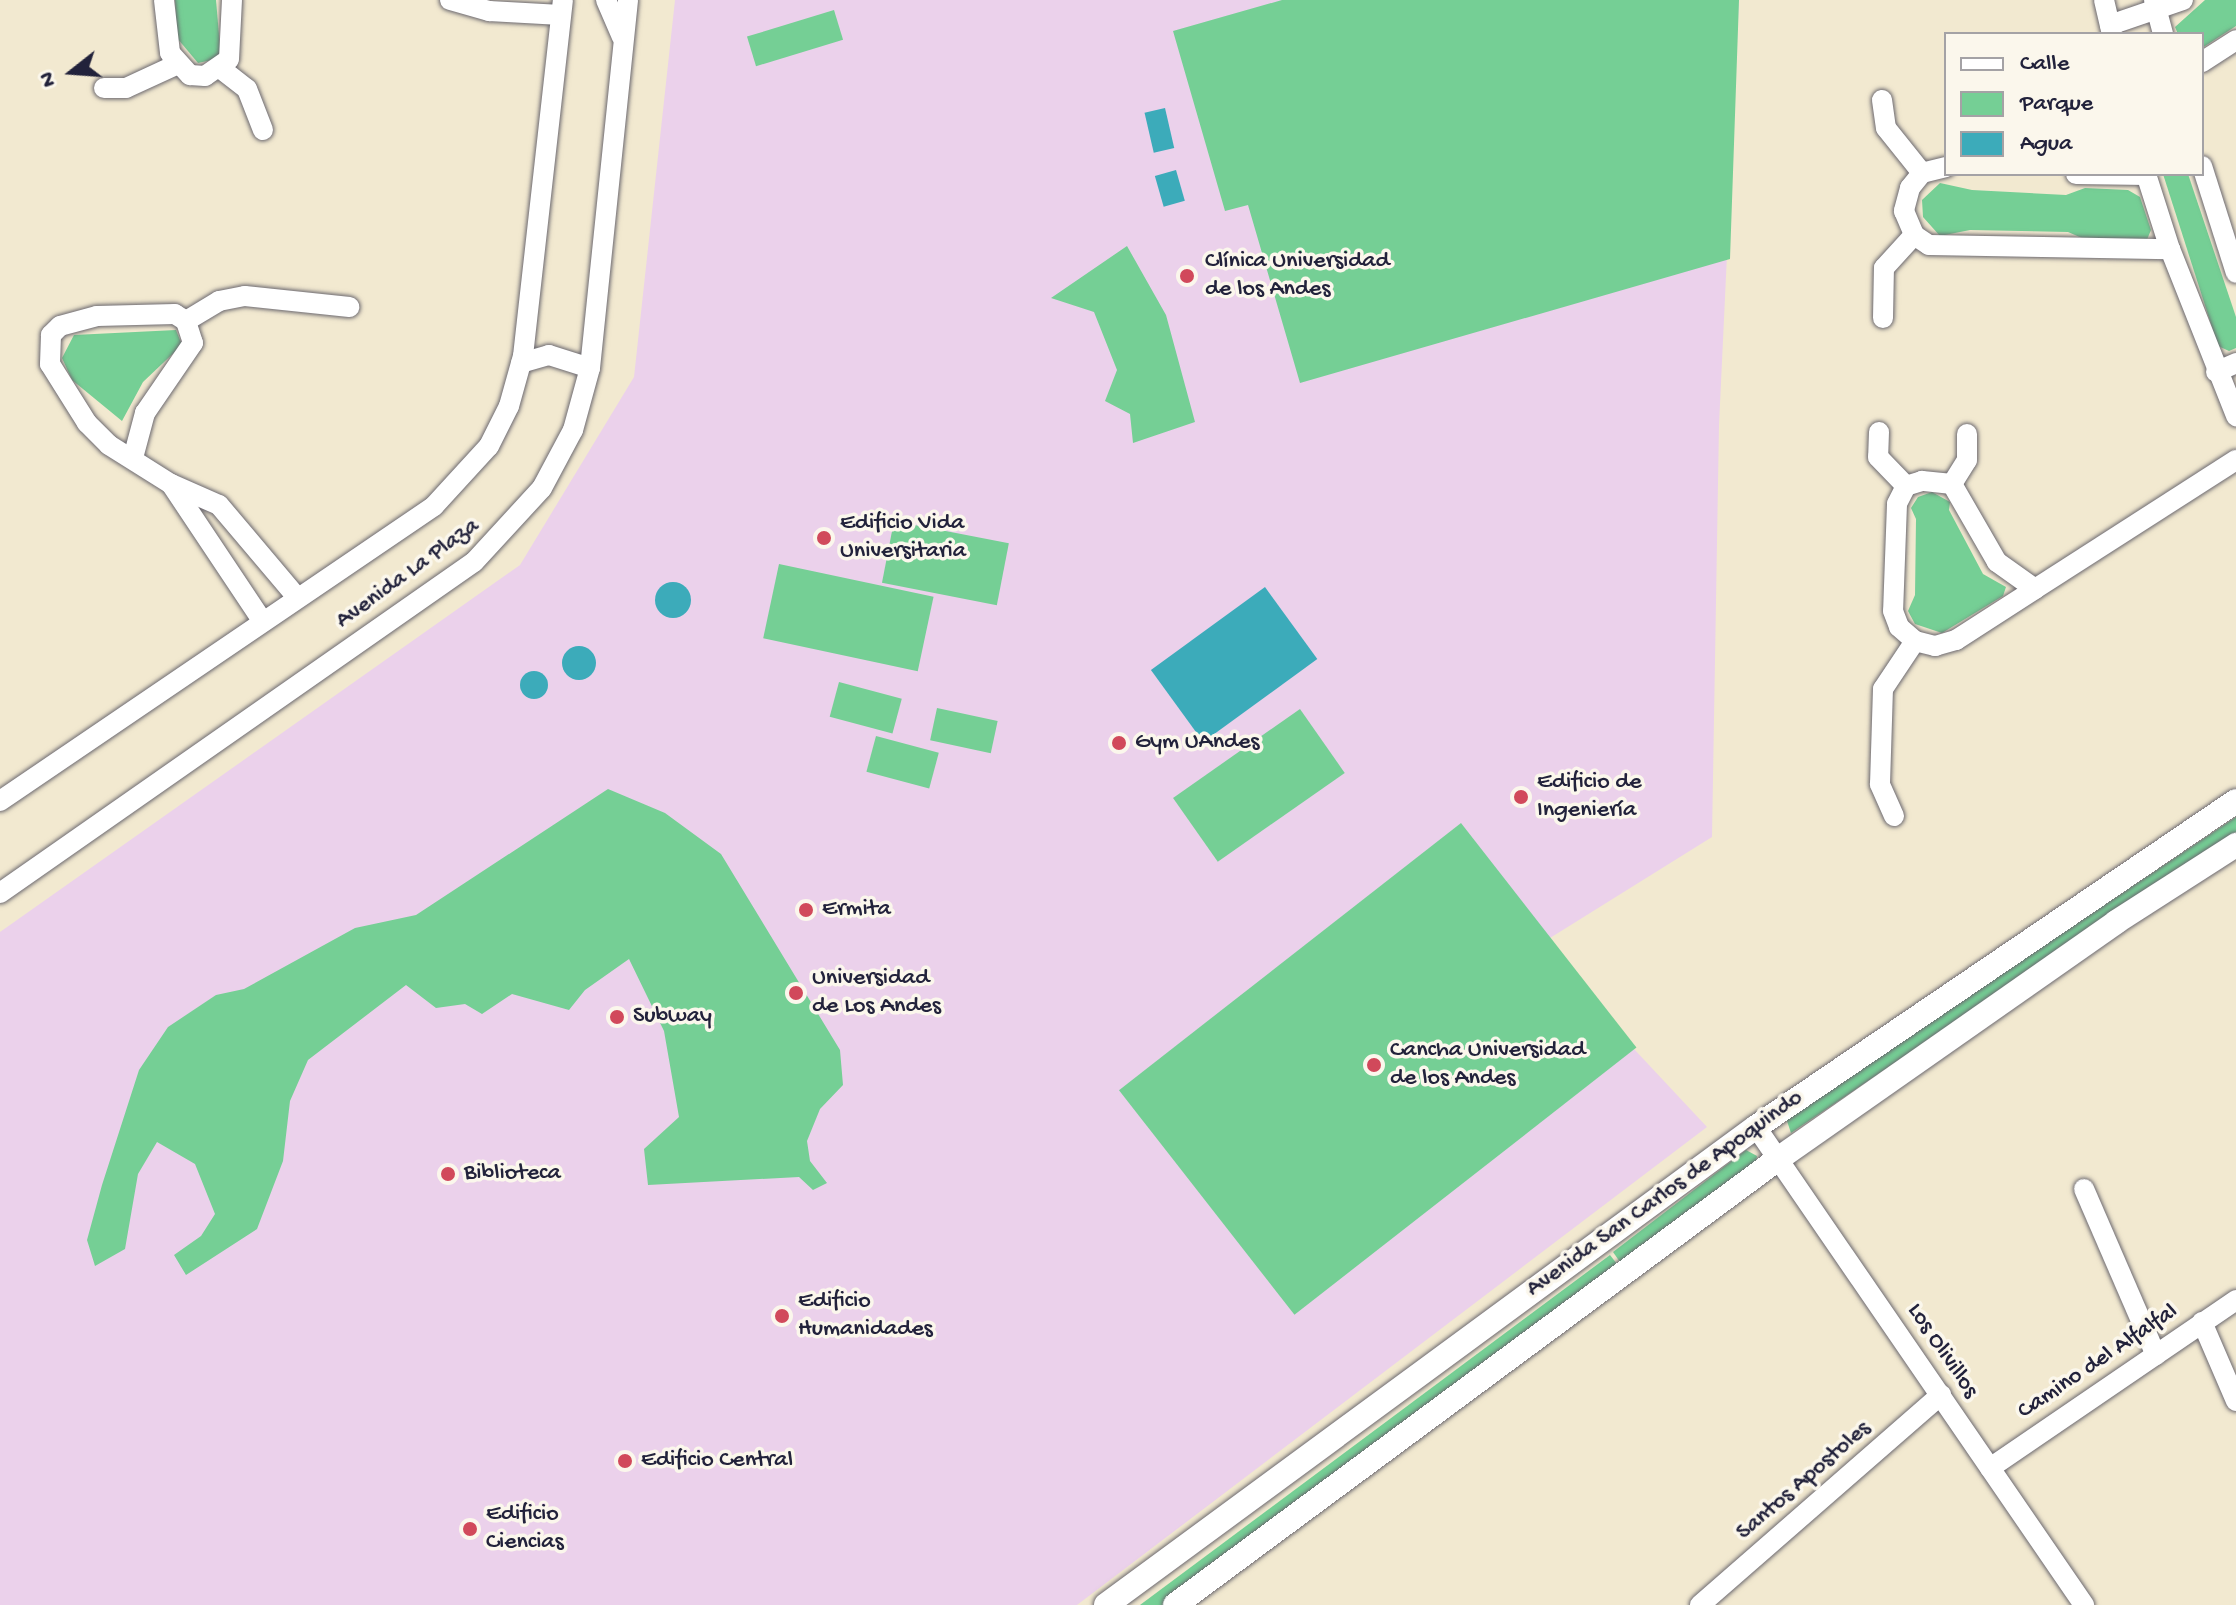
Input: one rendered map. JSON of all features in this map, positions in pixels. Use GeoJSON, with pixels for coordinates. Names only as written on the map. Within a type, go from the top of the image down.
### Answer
{"type":"FeatureCollection","features":[{"type":"Feature","properties":{"kind":"street"},"geometry":{"type":"LineString","coordinates":[[164,0],[167,37],[178,64],[190,75],[205,76],[220,68],[231,45],[232,0]]}},
{"type":"Feature","properties":{"kind":"street"},"geometry":{"type":"LineString","coordinates":[[450,0],[489,11],[562,8]]}},
{"type":"Feature","properties":{"kind":"street"},"geometry":{"type":"LineString","coordinates":[[606,0],[623,41]]}},
{"type":"Feature","properties":{"kind":"street","name":"Avenida La Plaza"},"geometry":{"type":"LineString","coordinates":[[0,893],[500,539],[559,460],[590,368],[628,0]]}},
{"type":"Feature","properties":{"kind":"street"},"geometry":{"type":"LineString","coordinates":[[2104,0],[2111,30],[2155,6],[2183,0]]}},
{"type":"Feature","properties":{"kind":"street"},"geometry":{"type":"LineString","coordinates":[[2155,6],[2162,32]]}},
{"type":"Feature","properties":{"kind":"street","name":"Avenida La Plaza"},"geometry":{"type":"LineString","coordinates":[[0,801],[454,488],[500,426],[521,363],[562,8]]}},
{"type":"Feature","properties":{"kind":"street"},"geometry":{"type":"LineString","coordinates":[[2204,61],[2236,40]]}},
{"type":"Feature","properties":{"kind":"street"},"geometry":{"type":"LineString","coordinates":[[104,88],[126,88],[178,64]]}},
{"type":"Feature","properties":{"kind":"street"},"geometry":{"type":"LineString","coordinates":[[220,68],[247,89],[263,130]]}},
{"type":"Feature","properties":{"kind":"street"},"geometry":{"type":"LineString","coordinates":[[1882,100],[1886,128],[1922,173]]}},
{"type":"Feature","properties":{"kind":"street"},"geometry":{"type":"LineString","coordinates":[[1944,168],[1922,173],[1910,188],[1904,211],[1914,235],[1929,245],[1946,248],[2170,249]]}},
{"type":"Feature","properties":{"kind":"street"},"geometry":{"type":"LineString","coordinates":[[2204,172],[2236,273]]}},
{"type":"Feature","properties":{"kind":"street"},"geometry":{"type":"LineString","coordinates":[[2147,176],[2170,249],[2216,372],[2236,416]]}},
{"type":"Feature","properties":{"kind":"street"},"geometry":{"type":"LineString","coordinates":[[1883,318],[1884,268],[1914,235]]}},
{"type":"Feature","properties":{"kind":"street"},"geometry":{"type":"LineString","coordinates":[[186,321],[219,301],[245,296],[349,307]]}},
{"type":"Feature","properties":{"kind":"street"},"geometry":{"type":"LineString","coordinates":[[186,321],[163,312],[97,316],[60,326],[51,335],[50,364],[62,388],[98,434],[171,484],[219,505],[296,596]]}},
{"type":"Feature","properties":{"kind":"street"},"geometry":{"type":"LineString","coordinates":[[133,458],[145,413],[193,343],[186,321]]}},
{"type":"Feature","properties":{"kind":"street"},"geometry":{"type":"LineString","coordinates":[[521,363],[549,355],[590,368]]}},
{"type":"Feature","properties":{"kind":"street"},"geometry":{"type":"LineString","coordinates":[[2216,372],[2236,363]]}},
{"type":"Feature","properties":{"kind":"street"},"geometry":{"type":"LineString","coordinates":[[1879,432],[1878,457],[1906,486]]}},
{"type":"Feature","properties":{"kind":"street"},"geometry":{"type":"LineString","coordinates":[[1952,484],[1967,460],[1967,434]]}},
{"type":"Feature","properties":{"kind":"street"},"geometry":{"type":"LineString","coordinates":[[1952,484],[1922,481],[1906,486],[1897,504],[1893,611],[1899,627],[1915,641],[1935,646],[1956,640],[2236,460]]}},
{"type":"Feature","properties":{"kind":"street"},"geometry":{"type":"LineString","coordinates":[[171,484],[261,619]]}},
{"type":"Feature","properties":{"kind":"street"},"geometry":{"type":"LineString","coordinates":[[1952,484],[1997,562],[2035,589]]}},
{"type":"Feature","properties":{"kind":"street"},"geometry":{"type":"LineString","coordinates":[[1894,816],[1880,784],[1883,689],[1915,641]]}},
{"type":"Feature","properties":{"kind":"street","name":"Avenida San Carlos de Apoquindo"},"geometry":{"type":"LineString","coordinates":[[1106,1605],[1756,1127],[2236,801]]}},
{"type":"Feature","properties":{"kind":"street","name":"Avenida San Carlos de Apoquindo"},"geometry":{"type":"LineString","coordinates":[[1175,1605],[1778,1159],[2116,922],[2236,845]]}},
{"type":"Feature","properties":{"kind":"street","name":"Los Olivillos"},"geometry":{"type":"LineString","coordinates":[[1756,1127],[2084,1605]]}},
{"type":"Feature","properties":{"kind":"street"},"geometry":{"type":"LineString","coordinates":[[2084,1189],[2156,1355]]}},
{"type":"Feature","properties":{"kind":"street"},"geometry":{"type":"LineString","coordinates":[[1590,1247],[1614,1256],[1616,1281]]}},
{"type":"Feature","properties":{"kind":"street","name":"Camino del Alfalfal"},"geometry":{"type":"LineString","coordinates":[[1990,1468],[2236,1300]]}},
{"type":"Feature","properties":{"kind":"street"},"geometry":{"type":"LineString","coordinates":[[2202,1322],[2236,1401]]}},
{"type":"Feature","properties":{"kind":"street","name":"Santos Apostoles"},"geometry":{"type":"LineString","coordinates":[[1700,1605],[1941,1395]]}},
{"type":"Feature","properties":{"kind":"shaded area","name":"Universidad de Los Andes"},"geometry":{"type":"Polygon","coordinates":[[[675,0],[1739,0],[1719,425],[1712,837],[1550,938],[1634,1049],[1707,1127],[1077,1605],[0,1605],[0,932],[520,565],[634,377],[675,0]]]}},
{"type":"Feature","properties":{"kind":"green space"},"geometry":{"type":"Polygon","coordinates":[[[175,0],[216,0],[221,58],[198,63],[177,38],[175,0]]]}},
{"type":"Feature","properties":{"kind":"green space"},"geometry":{"type":"Polygon","coordinates":[[[1282,0],[1739,0],[1730,259],[1300,383],[1248,205],[1225,211],[1173,31],[1282,0]]]}},
{"type":"Feature","properties":{"kind":"green space"},"geometry":{"type":"Polygon","coordinates":[[[2205,0],[2236,0],[2236,26],[2204,47],[2204,32],[2177,32],[2175,27],[2205,0]]]}},
{"type":"Feature","properties":{"kind":"green space"},"geometry":{"type":"Polygon","coordinates":[[[834,10],[843,40],[756,66],[747,37],[834,10]]]}},
{"type":"Feature","properties":{"kind":"green space"},"geometry":{"type":"Polygon","coordinates":[[[2164,176],[2189,176],[2236,317],[2236,348],[2229,351],[2218,346],[2164,176]]]}},
{"type":"Feature","properties":{"kind":"green space"},"geometry":{"type":"Polygon","coordinates":[[[1940,183],[1972,190],[2066,195],[2085,188],[2128,190],[2140,197],[2151,230],[2146,242],[2089,241],[2068,232],[1970,230],[1940,236],[1923,217],[1922,200],[1940,183]]]}},
{"type":"Feature","properties":{"kind":"green space"},"geometry":{"type":"Polygon","coordinates":[[[1127,246],[1166,315],[1195,422],[1133,443],[1130,414],[1105,401],[1117,370],[1094,312],[1051,298],[1127,246]]]}},
{"type":"Feature","properties":{"kind":"green space"},"geometry":{"type":"Polygon","coordinates":[[[176,330],[182,345],[143,382],[122,421],[72,380],[62,358],[74,335],[176,330]]]}},
{"type":"Feature","properties":{"kind":"green space"},"geometry":{"type":"Polygon","coordinates":[[[1932,492],[1950,502],[1949,510],[1983,574],[2006,587],[2003,596],[1942,633],[1915,624],[1908,611],[1915,595],[1916,519],[1911,508],[1918,497],[1932,492]]]}},
{"type":"Feature","properties":{"kind":"green space"},"geometry":{"type":"Polygon","coordinates":[[[894,521],[1009,543],[997,605],[882,583],[894,521]]]}},
{"type":"Feature","properties":{"kind":"green space"},"geometry":{"type":"Polygon","coordinates":[[[779,564],[934,597],[918,671],[763,638],[779,564]]]}},
{"type":"Feature","properties":{"kind":"green space"},"geometry":{"type":"Polygon","coordinates":[[[839,682],[902,699],[892,734],[830,717],[839,682]]]}},
{"type":"Feature","properties":{"kind":"green space"},"geometry":{"type":"Polygon","coordinates":[[[937,708],[998,721],[991,753],[930,740],[937,708]]]}},
{"type":"Feature","properties":{"kind":"green space"},"geometry":{"type":"Polygon","coordinates":[[[1300,709],[1345,773],[1218,862],[1173,798],[1300,709]]]}},
{"type":"Feature","properties":{"kind":"green space"},"geometry":{"type":"Polygon","coordinates":[[[876,736],[939,753],[929,789],[866,772],[876,736]]]}},
{"type":"Feature","properties":{"kind":"green space"},"geometry":{"type":"Polygon","coordinates":[[[608,789],[665,813],[721,854],[840,1050],[843,1085],[820,1109],[807,1141],[810,1161],[827,1183],[813,1190],[799,1177],[648,1185],[644,1149],[679,1117],[664,1031],[629,959],[585,990],[569,1010],[512,994],[482,1014],[465,1004],[436,1008],[406,985],[308,1060],[290,1101],[283,1161],[257,1229],[186,1275],[174,1255],[201,1236],[215,1214],[195,1164],[157,1142],[138,1174],[125,1249],[95,1266],[87,1240],[102,1185],[139,1070],[168,1027],[216,995],[244,989],[355,928],[416,915],[608,789]]]}},
{"type":"Feature","properties":{"kind":"green space"},"geometry":{"type":"Polygon","coordinates":[[[2236,817],[2236,832],[1791,1133],[1786,1118],[2236,817]]]}},
{"type":"Feature","properties":{"kind":"green space","name":"Cancha Universidad de los Andes"},"geometry":{"type":"Polygon","coordinates":[[[1461,823],[1636,1048],[1294,1315],[1119,1090],[1461,823]]]}},
{"type":"Feature","properties":{"kind":"green space"},"geometry":{"type":"Polygon","coordinates":[[[1746,1150],[1757,1156],[1756,1161],[1620,1262],[1613,1252],[1746,1150]]]}},
{"type":"Feature","properties":{"kind":"green space"},"geometry":{"type":"Polygon","coordinates":[[[1610,1255],[1617,1264],[1163,1605],[1140,1605],[1610,1255]]]}},
{"type":"Feature","properties":{"kind":"water"},"geometry":{"type":"Polygon","coordinates":[[[1165,108],[1174,148],[1154,153],[1145,113],[1165,108]]]}},
{"type":"Feature","properties":{"kind":"water"},"geometry":{"type":"Polygon","coordinates":[[[1176,170],[1185,201],[1164,207],[1155,176],[1176,170]]]}},
{"type":"Feature","properties":{"kind":"water"},"geometry":{"type":"Polygon","coordinates":[[[673,582],[685,588],[691,600],[685,612],[673,618],[661,612],[655,600],[661,588],[673,582]]]}},
{"type":"Feature","properties":{"kind":"water"},"geometry":{"type":"Polygon","coordinates":[[[1265,587],[1317,659],[1203,742],[1151,670],[1265,587]]]}},
{"type":"Feature","properties":{"kind":"water"},"geometry":{"type":"Polygon","coordinates":[[[579,646],[591,651],[596,663],[591,675],[579,680],[567,675],[562,663],[567,651],[579,646]]]}},
{"type":"Feature","properties":{"kind":"water"},"geometry":{"type":"Polygon","coordinates":[[[534,671],[544,675],[548,685],[544,695],[534,699],[524,695],[520,685],[524,675],[534,671]]]}},
{"type":"Feature","properties":{"kind":"place","name":"Clínica Universidad de los Andes"},"geometry":{"type":"Point","coordinates":[1187,276]}},
{"type":"Feature","properties":{"kind":"place","name":"Edificio Vida Universitaria"},"geometry":{"type":"Point","coordinates":[824,538]}},
{"type":"Feature","properties":{"kind":"place","name":"Gym UAndes"},"geometry":{"type":"Point","coordinates":[1119,743]}},
{"type":"Feature","properties":{"kind":"place","name":"Edificio de Ingeniería"},"geometry":{"type":"Point","coordinates":[1521,797]}},
{"type":"Feature","properties":{"kind":"place","name":"Ermita"},"geometry":{"type":"Point","coordinates":[806,910]}},
{"type":"Feature","properties":{"kind":"place","name":"Universidad de Los Andes"},"geometry":{"type":"Point","coordinates":[796,993]}},
{"type":"Feature","properties":{"kind":"place","name":"Subway"},"geometry":{"type":"Point","coordinates":[617,1017]}},
{"type":"Feature","properties":{"kind":"place","name":"Cancha Universidad de los Andes"},"geometry":{"type":"Point","coordinates":[1374,1065]}},
{"type":"Feature","properties":{"kind":"place","name":"Biblioteca"},"geometry":{"type":"Point","coordinates":[448,1174]}},
{"type":"Feature","properties":{"kind":"place","name":"Edificio Humanidades"},"geometry":{"type":"Point","coordinates":[782,1316]}},
{"type":"Feature","properties":{"kind":"place","name":"Edificio Central"},"geometry":{"type":"Point","coordinates":[625,1461]}},
{"type":"Feature","properties":{"kind":"place","name":"Edificio Ciencias"},"geometry":{"type":"Point","coordinates":[470,1529]}}]}
